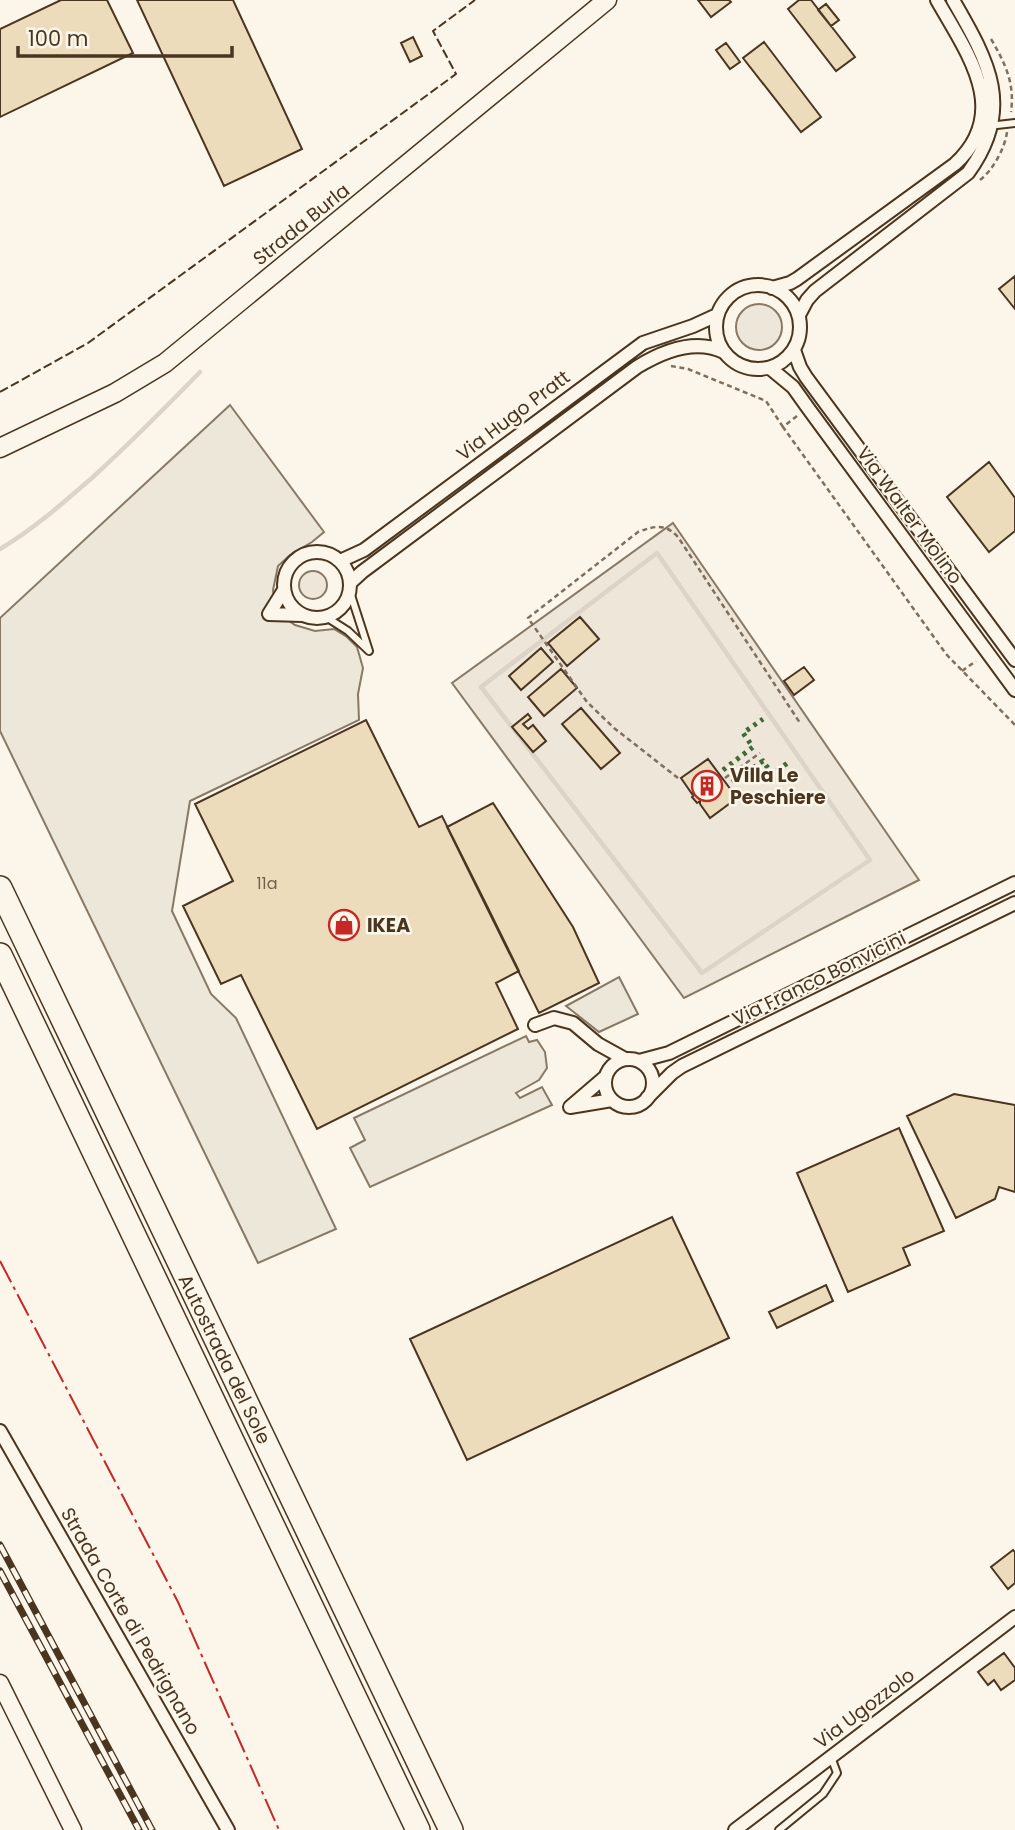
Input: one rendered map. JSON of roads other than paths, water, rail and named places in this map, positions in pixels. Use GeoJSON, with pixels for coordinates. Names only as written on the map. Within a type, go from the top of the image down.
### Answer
{"type":"FeatureCollection","features":[{"type":"Feature","properties":{"kind":"highway","name":"Autostrada del Sole"},"geometry":{"type":"LineString","coordinates":[[0,888],[451,1830]]}},
{"type":"Feature","properties":{"kind":"highway","name":"Autostrada del Sole"},"geometry":{"type":"LineString","coordinates":[[0,955],[418,1830]]}},
{"type":"Feature","properties":{"kind":"main road","name":"Strada Burla"},"geometry":{"type":"LineString","coordinates":[[0,448],[115,393],[165,363],[607,0]]}},
{"type":"Feature","properties":{"kind":"street"},"geometry":{"type":"LineString","coordinates":[[772,288],[797,279],[955,163],[973,146],[983,112],[981,91],[974,69],[937,0]]}},
{"type":"Feature","properties":{"kind":"street"},"geometry":{"type":"LineString","coordinates":[[799,315],[815,291],[968,173],[993,139],[1000,104],[999,85],[953,0]]}},
{"type":"Feature","properties":{"kind":"street"},"geometry":{"type":"LineString","coordinates":[[750,285],[778,289],[787,296],[799,315],[800,335],[794,350],[782,362],[770,368],[747,368],[734,362],[717,340],[717,315],[726,299],[736,290],[750,285]]}},
{"type":"Feature","properties":{"kind":"street","name":"Via Hugo Pratt"},"geometry":{"type":"LineString","coordinates":[[340,561],[364,550],[643,343],[717,315]]}},
{"type":"Feature","properties":{"kind":"street","name":"Via Hugo Pratt"},"geometry":{"type":"LineString","coordinates":[[350,587],[372,564],[637,366],[652,357],[690,345],[714,347],[724,352]]}},
{"type":"Feature","properties":{"kind":"street","name":"Via Walter Molino"},"geometry":{"type":"LineString","coordinates":[[794,350],[806,377],[1015,660]]}},
{"type":"Feature","properties":{"kind":"street","name":"Via Walter Molino"},"geometry":{"type":"LineString","coordinates":[[770,368],[793,387],[1015,690]]}},
{"type":"Feature","properties":{"kind":"street"},"geometry":{"type":"LineString","coordinates":[[323,552],[340,561],[345,568],[350,587],[347,600],[335,614],[326,618],[310,618],[293,609],[287,600],[284,578],[296,559],[304,554],[323,552]]}},
{"type":"Feature","properties":{"kind":"street"},"geometry":{"type":"LineString","coordinates":[[284,590],[269,614],[302,615]]}},
{"type":"Feature","properties":{"kind":"street","name":"Via Franco Bonvicini"},"geometry":{"type":"LineString","coordinates":[[625,1059],[639,1061],[669,1053],[1015,883]]}},
{"type":"Feature","properties":{"kind":"street","name":"Via Franco Bonvicini"},"geometry":{"type":"LineString","coordinates":[[647,1098],[682,1066],[1015,903]]}},
{"type":"Feature","properties":{"kind":"street"},"geometry":{"type":"LineString","coordinates":[[535,1025],[554,1018],[563,1019],[625,1059]]}},
{"type":"Feature","properties":{"kind":"street"},"geometry":{"type":"LineString","coordinates":[[598,1044],[607,1074],[606,1089],[612,1100],[619,1104],[634,1106],[647,1098],[651,1091],[652,1077],[646,1066],[639,1061]]}},
{"type":"Feature","properties":{"kind":"street"},"geometry":{"type":"LineString","coordinates":[[612,1100],[570,1107],[607,1074],[612,1065],[625,1059]]}},
{"type":"Feature","properties":{"kind":"street","name":"Strada Corte di Pedrignano"},"geometry":{"type":"LineString","coordinates":[[0,1431],[228,1830]]}},
{"type":"Feature","properties":{"kind":"street","name":"Via Ugozzolo"},"geometry":{"type":"LineString","coordinates":[[735,1830],[1015,1618]]}},
{"type":"Feature","properties":{"kind":"street"},"geometry":{"type":"LineString","coordinates":[[0,1683],[73,1830]]}},
{"type":"Feature","properties":{"kind":"lane"},"geometry":{"type":"LineString","coordinates":[[997,125],[1015,123]]}},
{"type":"Feature","properties":{"kind":"lane"},"geometry":{"type":"LineString","coordinates":[[326,618],[348,631],[369,651],[350,587]]}},
{"type":"Feature","properties":{"kind":"lane"},"geometry":{"type":"LineString","coordinates":[[779,1830],[823,1794],[837,1773],[831,1757]]}},
{"type":"Feature","properties":{"kind":"waterway"},"geometry":{"type":"LineString","coordinates":[[0,549],[36,524],[93,477],[200,372]]}},
{"type":"Feature","properties":{"kind":"waterway"},"geometry":{"type":"LineString","coordinates":[[657,553],[870,860],[702,973],[481,687],[657,553]]}},
{"type":"Feature","properties":{"kind":"railway"},"geometry":{"type":"LineString","coordinates":[[0,1545],[152,1830]]}},
{"type":"Feature","properties":{"kind":"railway"},"geometry":{"type":"LineString","coordinates":[[0,1571],[139,1830]]}},
{"type":"Feature","properties":{"kind":"place","name":"Villa Le Peschiere"},"geometry":{"type":"Point","coordinates":[707,786]}},
{"type":"Feature","properties":{"kind":"place","name":"IKEA"},"geometry":{"type":"Point","coordinates":[344,925]}}]}
